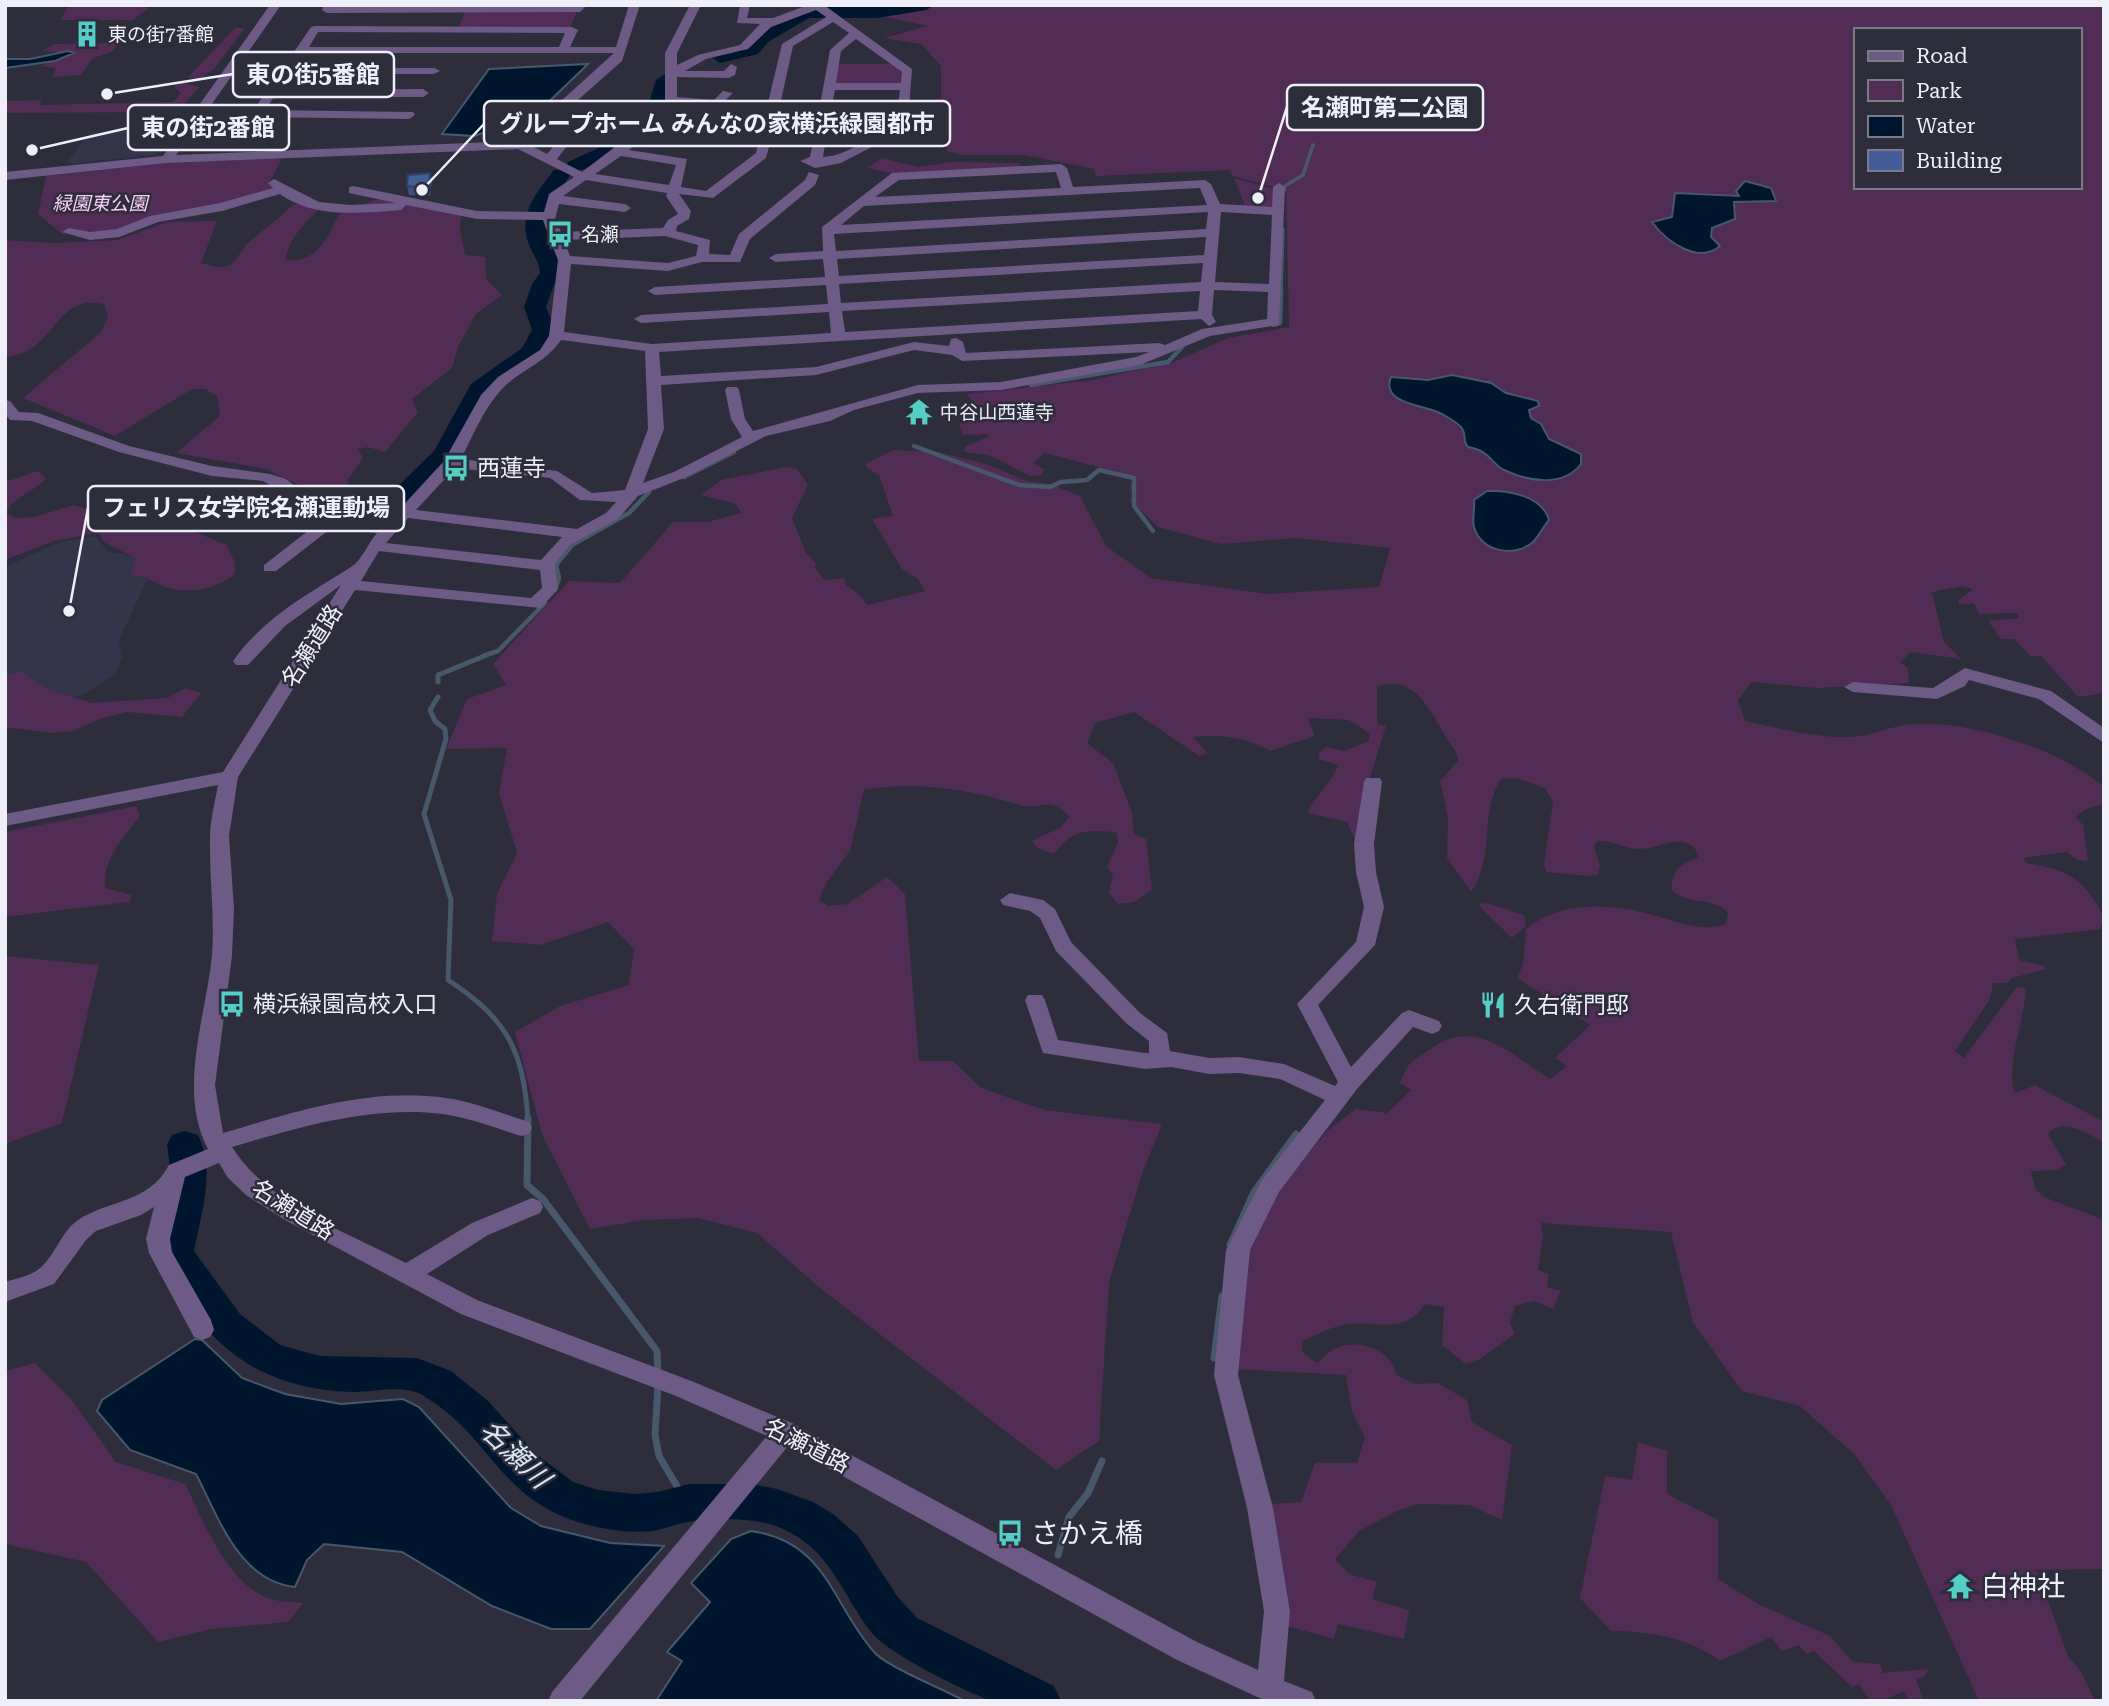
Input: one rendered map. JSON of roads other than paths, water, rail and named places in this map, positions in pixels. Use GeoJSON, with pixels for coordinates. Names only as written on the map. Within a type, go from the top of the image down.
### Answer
{"type":"FeatureCollection","features":[{"type":"Feature","properties":{"kind":"street"},"geometry":{"type":"LineString","coordinates":[[167,159],[276,5]]}},
{"type":"Feature","properties":{"kind":"street"},"geometry":{"type":"LineString","coordinates":[[330,5],[327,10],[526,7],[580,9],[582,5]]}},
{"type":"Feature","properties":{"kind":"street"},"geometry":{"type":"LineString","coordinates":[[520,145],[618,60],[635,5]]}},
{"type":"Feature","properties":{"kind":"street"},"geometry":{"type":"LineString","coordinates":[[541,217],[553,199],[581,176],[619,152],[663,118],[671,100],[671,53],[696,5]]}},
{"type":"Feature","properties":{"kind":"street"},"geometry":{"type":"LineString","coordinates":[[746,5],[741,21],[773,21]]}},
{"type":"Feature","properties":{"kind":"street"},"geometry":{"type":"LineString","coordinates":[[671,72],[744,47],[748,39],[773,21],[819,6],[831,18],[908,71],[901,138]]}},
{"type":"Feature","properties":{"kind":"street"},"geometry":{"type":"LineString","coordinates":[[563,50],[572,30],[315,29],[257,114],[520,145],[581,176],[709,195],[763,158],[788,44],[831,18]]}},
{"type":"Feature","properties":{"kind":"street"},"geometry":{"type":"LineString","coordinates":[[400,132],[456,29]]}},
{"type":"Feature","properties":{"kind":"street"},"geometry":{"type":"LineString","coordinates":[[565,260],[616,261],[667,267],[702,258],[737,259],[744,237],[811,182],[812,165],[838,46],[855,34]]}},
{"type":"Feature","properties":{"kind":"street"},"geometry":{"type":"LineString","coordinates":[[301,50],[621,50]]}},
{"type":"Feature","properties":{"kind":"street"},"geometry":{"type":"LineString","coordinates":[[671,53],[718,54]]}},
{"type":"Feature","properties":{"kind":"street"},"geometry":{"type":"LineString","coordinates":[[671,72],[729,75],[731,67]]}},
{"type":"Feature","properties":{"kind":"street"},"geometry":{"type":"LineString","coordinates":[[229,71],[434,71]]}},
{"type":"Feature","properties":{"kind":"street"},"geometry":{"type":"LineString","coordinates":[[830,86],[907,87]]}},
{"type":"Feature","properties":{"kind":"street"},"geometry":{"type":"LineString","coordinates":[[271,94],[423,93]]}},
{"type":"Feature","properties":{"kind":"street"},"geometry":{"type":"LineString","coordinates":[[671,100],[717,103],[727,93]]}},
{"type":"Feature","properties":{"kind":"street"},"geometry":{"type":"LineString","coordinates":[[772,109],[904,108]]}},
{"type":"Feature","properties":{"kind":"street"},"geometry":{"type":"LineString","coordinates":[[5,176],[400,132]]}},
{"type":"Feature","properties":{"kind":"street"},"geometry":{"type":"LineString","coordinates":[[549,160],[566,138]]}},
{"type":"Feature","properties":{"kind":"street"},"geometry":{"type":"LineString","coordinates":[[812,165],[837,160],[879,138],[925,138]]}},
{"type":"Feature","properties":{"kind":"street"},"geometry":{"type":"LineString","coordinates":[[619,152],[683,162],[672,196],[685,211],[684,216],[671,223],[670,232]]}},
{"type":"Feature","properties":{"kind":"street"},"geometry":{"type":"LineString","coordinates":[[827,230],[896,176],[1061,168],[1068,191]]}},
{"type":"Feature","properties":{"kind":"street"},"geometry":{"type":"LineString","coordinates":[[861,202],[1205,184],[1215,208],[1209,286],[1210,324]]}},
{"type":"Feature","properties":{"kind":"street"},"geometry":{"type":"LineString","coordinates":[[69,232],[90,236],[119,233],[155,219],[222,207],[277,186],[324,209],[423,205]]}},
{"type":"Feature","properties":{"kind":"street"},"geometry":{"type":"LineString","coordinates":[[541,217],[555,236],[565,260],[556,335],[652,348],[1015,326],[1274,322],[1279,187]]}},
{"type":"Feature","properties":{"kind":"street"},"geometry":{"type":"LineString","coordinates":[[353,190],[477,215],[541,217]]}},
{"type":"Feature","properties":{"kind":"street"},"geometry":{"type":"LineString","coordinates":[[985,196],[1015,326]]}},
{"type":"Feature","properties":{"kind":"street"},"geometry":{"type":"LineString","coordinates":[[553,199],[625,208]]}},
{"type":"Feature","properties":{"kind":"street"},"geometry":{"type":"LineString","coordinates":[[827,230],[1215,208],[1278,211]]}},
{"type":"Feature","properties":{"kind":"street"},"geometry":{"type":"LineString","coordinates":[[827,230],[838,337]]}},
{"type":"Feature","properties":{"kind":"street"},"geometry":{"type":"LineString","coordinates":[[555,236],[670,232],[705,243],[702,258]]}},
{"type":"Feature","properties":{"kind":"street"},"geometry":{"type":"LineString","coordinates":[[776,258],[1213,233]]}},
{"type":"Feature","properties":{"kind":"street"},"geometry":{"type":"LineString","coordinates":[[655,291],[1211,259]]}},
{"type":"Feature","properties":{"kind":"street"},"geometry":{"type":"LineString","coordinates":[[628,345],[667,267]]}},
{"type":"Feature","properties":{"kind":"street"},"geometry":{"type":"LineString","coordinates":[[641,319],[1209,286],[1275,288]]}},
{"type":"Feature","properties":{"kind":"street"},"geometry":{"type":"LineString","coordinates":[[451,463],[561,476],[580,494],[590,497],[632,493],[679,475],[761,433],[825,418],[849,407],[918,389],[1001,386],[1140,360],[1174,346],[1210,324]]}},
{"type":"Feature","properties":{"kind":"street"},"geometry":{"type":"LineString","coordinates":[[956,330],[956,351]]}},
{"type":"Feature","properties":{"kind":"street","name":"名瀬道路"},"geometry":{"type":"LineString","coordinates":[[556,335],[545,353],[503,380],[486,398],[451,463],[374,546],[229,777],[219,836],[224,909],[222,956],[204,1085],[205,1106],[219,1148],[236,1172],[254,1189],[293,1214],[407,1275],[470,1307],[678,1387],[785,1432],[1259,1691],[1302,1701]]}},
{"type":"Feature","properties":{"kind":"street"},"geometry":{"type":"LineString","coordinates":[[656,381],[730,384],[816,371],[914,346],[956,351],[962,357],[1174,346]]}},
{"type":"Feature","properties":{"kind":"street"},"geometry":{"type":"LineString","coordinates":[[350,585],[422,590],[536,604],[550,589],[548,566],[552,555],[564,542],[612,516],[632,493],[656,429],[656,381],[652,348]]}},
{"type":"Feature","properties":{"kind":"street"},"geometry":{"type":"LineString","coordinates":[[1053,352],[1057,377]]}},
{"type":"Feature","properties":{"kind":"street"},"geometry":{"type":"LineString","coordinates":[[730,384],[738,419],[751,439]]}},
{"type":"Feature","properties":{"kind":"street"},"geometry":{"type":"LineString","coordinates":[[5,404],[15,417],[33,416],[124,449],[212,471],[265,477],[280,482],[303,500],[326,510],[331,521]]}},
{"type":"Feature","properties":{"kind":"street"},"geometry":{"type":"LineString","coordinates":[[403,513],[582,534]]}},
{"type":"Feature","properties":{"kind":"street"},"geometry":{"type":"LineString","coordinates":[[270,568],[331,521],[388,530]]}},
{"type":"Feature","properties":{"kind":"street"},"geometry":{"type":"LineString","coordinates":[[374,546],[548,566]]}},
{"type":"Feature","properties":{"kind":"street"},"geometry":{"type":"LineString","coordinates":[[242,661],[253,644],[341,576],[360,569]]}},
{"type":"Feature","properties":{"kind":"street"},"geometry":{"type":"LineString","coordinates":[[1853,687],[1937,694],[1949,685],[1959,682],[1965,673],[2045,695],[2104,737]]}},
{"type":"Feature","properties":{"kind":"street"},"geometry":{"type":"LineString","coordinates":[[5,820],[229,777]]}},
{"type":"Feature","properties":{"kind":"street"},"geometry":{"type":"LineString","coordinates":[[1344,1090],[1307,1004],[1365,945],[1369,934],[1374,907],[1366,872],[1364,844],[1373,782]]}},
{"type":"Feature","properties":{"kind":"street"},"geometry":{"type":"LineString","coordinates":[[1010,900],[1036,905],[1048,914],[1063,946],[1133,1018],[1160,1038],[1159,1060]]}},
{"type":"Feature","properties":{"kind":"street"},"geometry":{"type":"LineString","coordinates":[[1035,1000],[1050,1047],[1146,1061],[1209,1066],[1239,1065],[1284,1072],[1344,1090]]}},
{"type":"Feature","properties":{"kind":"street"},"geometry":{"type":"LineString","coordinates":[[1259,1691],[1277,1611],[1260,1508],[1226,1375],[1238,1250],[1270,1186],[1344,1090],[1409,1018],[1432,1026]]}},
{"type":"Feature","properties":{"kind":"street"},"geometry":{"type":"LineString","coordinates":[[5,1292],[46,1277],[78,1233],[88,1226],[133,1209],[219,1148],[318,1113],[384,1105],[441,1106],[521,1128]]}},
{"type":"Feature","properties":{"kind":"street"},"geometry":{"type":"LineString","coordinates":[[173,1179],[160,1223],[159,1246],[202,1330]]}},
{"type":"Feature","properties":{"kind":"street"},"geometry":{"type":"LineString","coordinates":[[407,1275],[480,1229],[532,1207]]}},
{"type":"Feature","properties":{"kind":"street"},"geometry":{"type":"LineString","coordinates":[[562,1701],[785,1432]]}},
{"type":"Feature","properties":{"kind":"water"},"geometry":{"type":"Polygon","coordinates":[[[68,51],[74,53],[55,61],[5,68],[5,59],[30,59],[68,51]]]}},
{"type":"Feature","properties":{"kind":"water"},"geometry":{"type":"Polygon","coordinates":[[[588,64],[534,116],[474,136],[442,134],[489,69],[588,64]]]}},
{"type":"Feature","properties":{"kind":"water"},"geometry":{"type":"Polygon","coordinates":[[[1745,181],[1771,188],[1776,201],[1734,202],[1735,219],[1712,228],[1711,237],[1720,246],[1711,251],[1702,253],[1683,248],[1665,236],[1652,222],[1672,217],[1675,193],[1739,196],[1736,191],[1745,181]]]}},
{"type":"Feature","properties":{"kind":"water"},"geometry":{"type":"Polygon","coordinates":[[[1452,375],[1491,383],[1506,393],[1538,401],[1539,406],[1529,410],[1531,418],[1541,424],[1549,439],[1581,454],[1581,464],[1565,477],[1555,479],[1534,479],[1513,474],[1499,467],[1481,451],[1468,447],[1463,430],[1455,422],[1435,411],[1402,401],[1391,392],[1389,385],[1391,377],[1428,380],[1452,375]]]}},
{"type":"Feature","properties":{"kind":"water"},"geometry":{"type":"Polygon","coordinates":[[[1487,491],[1514,493],[1539,505],[1549,520],[1533,542],[1526,547],[1508,551],[1491,547],[1484,542],[1474,527],[1474,500],[1487,491]]]}},
{"type":"Feature","properties":{"kind":"water"},"geometry":{"type":"Polygon","coordinates":[[[195,1339],[202,1340],[242,1378],[285,1394],[341,1404],[403,1399],[419,1407],[511,1508],[541,1526],[610,1543],[664,1546],[590,1629],[551,1629],[492,1606],[402,1552],[324,1544],[307,1560],[295,1587],[276,1582],[259,1573],[233,1545],[196,1474],[130,1450],[97,1411],[102,1400],[195,1339]]]}},
{"type":"Feature","properties":{"kind":"water"},"geometry":{"type":"Polygon","coordinates":[[[751,1531],[777,1537],[797,1548],[812,1562],[860,1634],[882,1659],[965,1701],[656,1701],[682,1661],[667,1652],[710,1602],[691,1583],[731,1539],[751,1531]]]}},
{"type":"Feature","properties":{"kind":"waterway","name":"名瀬川"},"geometry":{"type":"LineString","coordinates":[[720,57],[751,50],[759,40],[783,23],[804,13],[877,13],[926,5]]}},
{"type":"Feature","properties":{"kind":"waterway","name":"名瀬川"},"geometry":{"type":"LineString","coordinates":[[657,109],[665,80]]}},
{"type":"Feature","properties":{"kind":"waterway","name":"名瀬川"},"geometry":{"type":"LineString","coordinates":[[575,166],[610,150],[627,128],[649,118]]}},
{"type":"Feature","properties":{"kind":"waterway"},"geometry":{"type":"LineString","coordinates":[[1284,191],[1285,186],[1303,175],[1313,145]]}},
{"type":"Feature","properties":{"kind":"waterway","name":"名瀬川"},"geometry":{"type":"LineString","coordinates":[[396,502],[445,455],[479,389],[531,352],[544,330],[535,307],[543,284],[551,274],[551,267],[538,239],[536,220],[541,204],[561,174]]}},
{"type":"Feature","properties":{"kind":"waterway"},"geometry":{"type":"LineString","coordinates":[[1281,290],[1283,229]]}},
{"type":"Feature","properties":{"kind":"waterway"},"geometry":{"type":"LineString","coordinates":[[1273,325],[1280,323],[1281,288]]}},
{"type":"Feature","properties":{"kind":"waterway"},"geometry":{"type":"LineString","coordinates":[[1031,385],[1168,362],[1182,347]]}},
{"type":"Feature","properties":{"kind":"waterway"},"geometry":{"type":"LineString","coordinates":[[914,446],[1019,485],[1050,487],[1061,482],[1087,480],[1099,470],[1134,478],[1134,506],[1153,531]]}},
{"type":"Feature","properties":{"kind":"waterway"},"geometry":{"type":"LineString","coordinates":[[684,477],[734,452]]}},
{"type":"Feature","properties":{"kind":"waterway"},"geometry":{"type":"LineString","coordinates":[[555,590],[559,578],[556,565],[572,545],[629,513],[649,492]]}},
{"type":"Feature","properties":{"kind":"waterway"},"geometry":{"type":"LineString","coordinates":[[483,656],[498,651],[545,603]]}},
{"type":"Feature","properties":{"kind":"waterway"},"geometry":{"type":"LineString","coordinates":[[438,682],[438,675],[487,655]]}},
{"type":"Feature","properties":{"kind":"waterway"},"geometry":{"type":"LineString","coordinates":[[438,697],[430,710],[435,721],[445,729],[446,739],[424,814],[451,900],[448,980],[485,1008],[508,1038],[522,1074],[528,1120]]}},
{"type":"Feature","properties":{"kind":"waterway"},"geometry":{"type":"LineString","coordinates":[[528,1120],[527,1185],[543,1199],[657,1351],[658,1375]]}},
{"type":"Feature","properties":{"kind":"waterway"},"geometry":{"type":"LineString","coordinates":[[1230,1245],[1254,1192],[1296,1134]]}},
{"type":"Feature","properties":{"kind":"waterway","name":"名瀬川"},"geometry":{"type":"LineString","coordinates":[[185,1145],[189,1175],[175,1252],[226,1325],[245,1343],[266,1357],[291,1367],[320,1373],[407,1374],[427,1378],[456,1396],[538,1482],[558,1495],[580,1504],[644,1513],[689,1503],[739,1502],[788,1511],[818,1527],[843,1550],[857,1568],[881,1610],[901,1633],[1038,1701]]}},
{"type":"Feature","properties":{"kind":"waterway"},"geometry":{"type":"LineString","coordinates":[[1214,1358],[1222,1296]]}},
{"type":"Feature","properties":{"kind":"waterway"},"geometry":{"type":"LineString","coordinates":[[658,1385],[655,1435],[659,1456],[687,1503]]}},
{"type":"Feature","properties":{"kind":"waterway"},"geometry":{"type":"LineString","coordinates":[[1058,1555],[1069,1517],[1088,1493],[1102,1461]]}},
{"type":"Feature","properties":{"kind":"place","name":"東の街7番館"},"geometry":{"type":"Point","coordinates":[87,34]}},
{"type":"Feature","properties":{"kind":"place","name":"東の街5番館"},"geometry":{"type":"Point","coordinates":[107,94]}},
{"type":"Feature","properties":{"kind":"place","name":"東の街2番館"},"geometry":{"type":"Point","coordinates":[32,150]}},
{"type":"Feature","properties":{"kind":"place","name":"グループホーム みんなの家横浜緑園都市"},"geometry":{"type":"Point","coordinates":[422,190]}},
{"type":"Feature","properties":{"kind":"place","name":"名瀬町第二公園"},"geometry":{"type":"Point","coordinates":[1258,198]}},
{"type":"Feature","properties":{"kind":"place","name":"名瀬"},"geometry":{"type":"Point","coordinates":[560,234]}},
{"type":"Feature","properties":{"kind":"place","name":"中谷山西蓮寺"},"geometry":{"type":"Point","coordinates":[919,412]}},
{"type":"Feature","properties":{"kind":"place","name":"西蓮寺"},"geometry":{"type":"Point","coordinates":[456,468]}},
{"type":"Feature","properties":{"kind":"place","name":"フェリス女学院名瀬運動場"},"geometry":{"type":"Point","coordinates":[69,611]}},
{"type":"Feature","properties":{"kind":"place","name":"横浜緑園高校入口"},"geometry":{"type":"Point","coordinates":[232,1004]}},
{"type":"Feature","properties":{"kind":"place","name":"久右衛門邸"},"geometry":{"type":"Point","coordinates":[1493,1005]}},
{"type":"Feature","properties":{"kind":"place","name":"さかえ橋"},"geometry":{"type":"Point","coordinates":[1010,1533]}},
{"type":"Feature","properties":{"kind":"place","name":"白神社"},"geometry":{"type":"Point","coordinates":[1960,1586]}},
{"type":"Feature","properties":{"kind":"park label","name":"緑園東公園"},"geometry":{"type":"Point","coordinates":[100,203]}}]}
